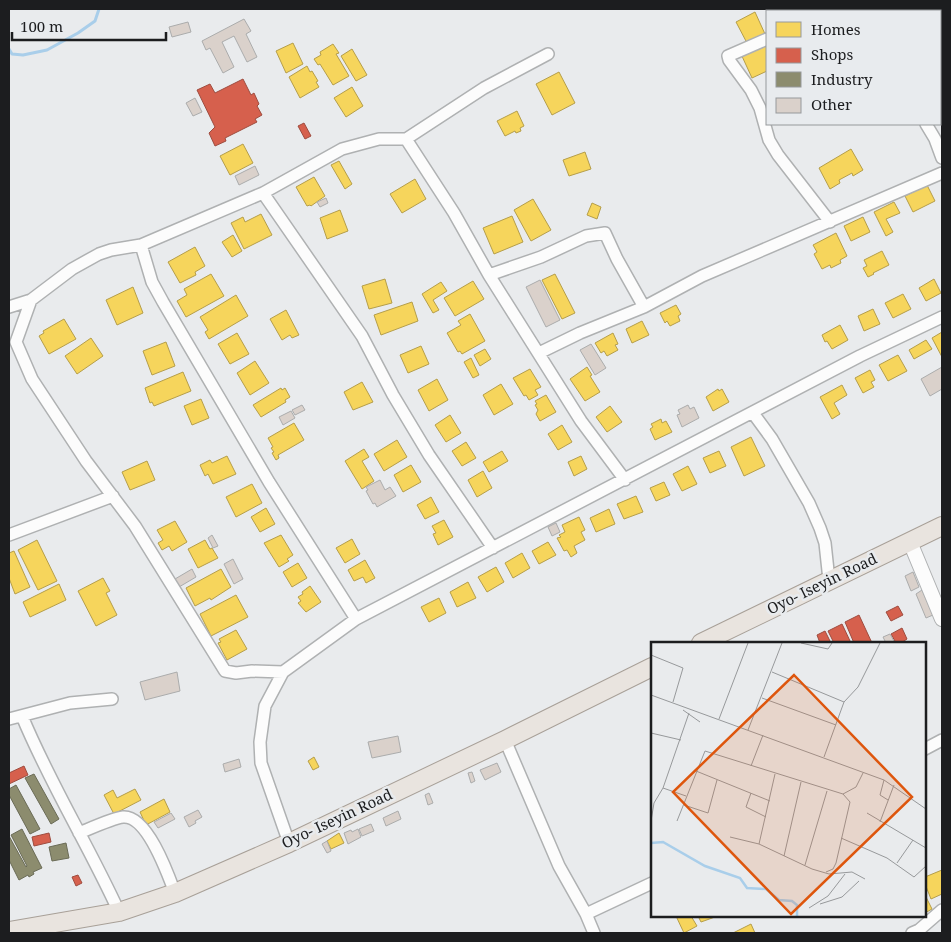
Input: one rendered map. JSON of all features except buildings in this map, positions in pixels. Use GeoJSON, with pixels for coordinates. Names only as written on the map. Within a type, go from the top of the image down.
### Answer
{"type":"FeatureCollection","features":[{"type":"Feature","properties":{"kind":"main road","name":"Oyo- Iseyin Road"},"geometry":{"type":"LineString","coordinates":[[704,642],[942,526]]}},
{"type":"Feature","properties":{"kind":"main road","name":"Oyo- Iseyin Road"},"geometry":{"type":"LineString","coordinates":[[9,931],[118,912],[175,893],[289,843],[651,668]]}},
{"type":"Feature","properties":{"kind":"street"},"geometry":{"type":"LineString","coordinates":[[766,39],[728,56],[729,60],[751,90],[760,108],[769,140],[778,155],[830,222]]}},
{"type":"Feature","properties":{"kind":"street"},"geometry":{"type":"LineString","coordinates":[[9,307],[31,300],[72,269],[99,254],[142,245],[263,193],[342,149],[379,139],[406,139],[484,88],[548,54]]}},
{"type":"Feature","properties":{"kind":"street"},"geometry":{"type":"LineString","coordinates":[[927,125],[935,139],[942,158]]}},
{"type":"Feature","properties":{"kind":"street"},"geometry":{"type":"LineString","coordinates":[[406,139],[581,422],[625,480]]}},
{"type":"Feature","properties":{"kind":"street"},"geometry":{"type":"LineString","coordinates":[[539,352],[644,307],[702,276],[942,173]]}},
{"type":"Feature","properties":{"kind":"street"},"geometry":{"type":"LineString","coordinates":[[263,193],[362,336],[429,455],[493,548]]}},
{"type":"Feature","properties":{"kind":"street"},"geometry":{"type":"LineString","coordinates":[[489,275],[541,257],[586,236],[605,233],[617,259],[644,307]]}},
{"type":"Feature","properties":{"kind":"street"},"geometry":{"type":"LineString","coordinates":[[142,245],[152,282],[162,302],[269,482],[356,619]]}},
{"type":"Feature","properties":{"kind":"street"},"geometry":{"type":"LineString","coordinates":[[31,300],[16,342],[32,379],[86,461],[136,526],[225,671],[283,672]]}},
{"type":"Feature","properties":{"kind":"street"},"geometry":{"type":"LineString","coordinates":[[289,843],[261,763],[259,752],[265,706],[283,672],[356,619],[860,356],[942,317]]}},
{"type":"Feature","properties":{"kind":"street"},"geometry":{"type":"LineString","coordinates":[[753,413],[772,439],[809,503],[825,543],[829,580]]}},
{"type":"Feature","properties":{"kind":"street"},"geometry":{"type":"LineString","coordinates":[[9,535],[113,496]]}},
{"type":"Feature","properties":{"kind":"street"},"geometry":{"type":"LineString","coordinates":[[910,542],[942,619]]}},
{"type":"Feature","properties":{"kind":"street"},"geometry":{"type":"LineString","coordinates":[[9,719],[70,703],[112,699]]}},
{"type":"Feature","properties":{"kind":"street"},"geometry":{"type":"LineString","coordinates":[[22,716],[39,756],[101,872],[118,912]]}},
{"type":"Feature","properties":{"kind":"street"},"geometry":{"type":"LineString","coordinates":[[505,740],[558,866],[586,914],[594,933]]}},
{"type":"Feature","properties":{"kind":"street"},"geometry":{"type":"LineString","coordinates":[[926,749],[942,740]]}},
{"type":"Feature","properties":{"kind":"street"},"geometry":{"type":"LineString","coordinates":[[79,832],[123,817],[133,820],[142,828],[161,857],[175,893]]}},
{"type":"Feature","properties":{"kind":"street"},"geometry":{"type":"LineString","coordinates":[[586,914],[651,883]]}},
{"type":"Feature","properties":{"kind":"street"},"geometry":{"type":"LineString","coordinates":[[912,933],[919,930],[942,910]]}},
{"type":"Feature","properties":{"kind":"waterway"},"geometry":{"type":"LineString","coordinates":[[9,49],[12,54],[23,55],[47,50],[95,21],[99,9]]}}]}
